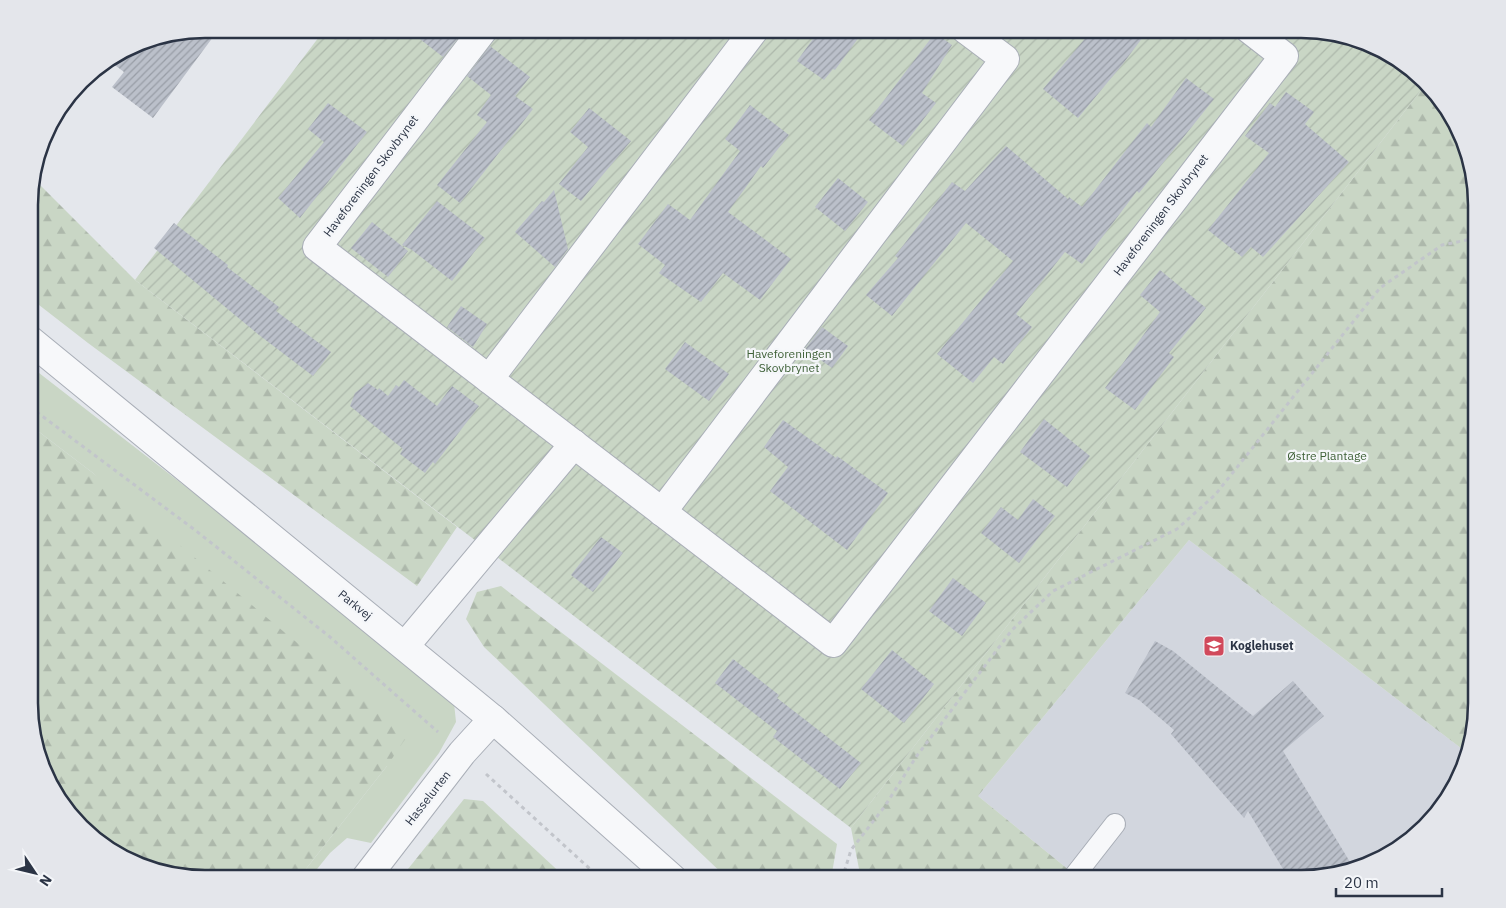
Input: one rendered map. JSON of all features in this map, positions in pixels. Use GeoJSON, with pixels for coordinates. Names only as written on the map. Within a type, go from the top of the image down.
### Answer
{"type":"FeatureCollection","features":[{"type":"Feature","properties":{"kind":"street","name":"Haveforeningen Skovbrynet"},"geometry":{"type":"LineString","coordinates":[[477,38],[317,247],[833,643],[1284,56],[1261,38]]}},
{"type":"Feature","properties":{"kind":"street"},"geometry":{"type":"LineString","coordinates":[[489,379],[748,38]]}},
{"type":"Feature","properties":{"kind":"street"},"geometry":{"type":"LineString","coordinates":[[662,512],[1005,60],[976,38]]}},
{"type":"Feature","properties":{"kind":"street","name":"Parkvej"},"geometry":{"type":"LineString","coordinates":[[38,347],[492,718],[662,870]]}},
{"type":"Feature","properties":{"kind":"street"},"geometry":{"type":"LineString","coordinates":[[405,646],[574,444]]}},
{"type":"Feature","properties":{"kind":"street","name":"Hasselurten"},"geometry":{"type":"LineString","coordinates":[[372,870],[462,753],[492,718]]}},
{"type":"Feature","properties":{"kind":"lane"},"geometry":{"type":"LineString","coordinates":[[1079,870],[1115,824]]}},
{"type":"Feature","properties":{"kind":"path"},"geometry":{"type":"LineString","coordinates":[[845,870],[851,850],[885,806],[916,757],[1012,630],[1053,591],[1177,528],[1215,495],[1380,288],[1442,245],[1468,240]]}},
{"type":"Feature","properties":{"kind":"path"},"geometry":{"type":"LineString","coordinates":[[38,413],[195,530],[330,637],[591,870]]}},
{"type":"Feature","properties":{"kind":"shaded area","name":"Koglehuset"},"geometry":{"type":"Polygon","coordinates":[[[1189,540],[1462,749],[1446,787],[1434,805],[1412,829],[1376,853],[1355,862],[1313,870],[1069,870],[978,796],[1189,540]]]}},
{"type":"Feature","properties":{"kind":"green space","name":"Haveforeningen Skovbrynet"},"geometry":{"type":"Polygon","coordinates":[[[318,38],[1324,39],[1366,50],[1394,66],[1422,89],[851,828],[135,280],[318,38]]]}},
{"type":"Feature","properties":{"kind":"green space","name":"Østre Plantage"},"geometry":{"type":"Polygon","coordinates":[[[1422,89],[1451,130],[1460,151],[1468,193],[1468,715],[1462,749],[1189,540],[978,796],[1069,870],[859,870],[851,828],[1422,89]]]}},
{"type":"Feature","properties":{"kind":"green space"},"geometry":{"type":"Polygon","coordinates":[[[39,184],[135,280],[457,527],[417,586],[38,304],[39,184]]]}},
{"type":"Feature","properties":{"kind":"green space"},"geometry":{"type":"Polygon","coordinates":[[[38,372],[350,614],[454,703],[456,722],[439,753],[371,843],[347,838],[330,853],[316,870],[305,870],[387,766],[93,473],[38,431],[38,372]]]}},
{"type":"Feature","properties":{"kind":"green space"},"geometry":{"type":"Polygon","coordinates":[[[38,431],[93,473],[408,735],[387,766],[305,870],[204,870],[182,869],[161,865],[140,858],[121,848],[86,822],[60,787],[50,768],[39,726],[38,431]]]}},
{"type":"Feature","properties":{"kind":"green space"},"geometry":{"type":"Polygon","coordinates":[[[501,586],[837,844],[833,870],[719,870],[484,647],[466,619],[477,592],[501,586]]]}},
{"type":"Feature","properties":{"kind":"green space"},"geometry":{"type":"Polygon","coordinates":[[[464,799],[483,801],[557,870],[407,870],[464,799]]]}},
{"type":"Feature","properties":{"kind":"building"},"geometry":{"type":"Polygon","coordinates":[[[212,38],[153,118],[112,87],[124,72],[114,65],[151,46],[182,39],[212,38]]]}},
{"type":"Feature","properties":{"kind":"building"},"geometry":{"type":"Polygon","coordinates":[[[419,38],[458,38],[443,57],[419,38]]]}},
{"type":"Feature","properties":{"kind":"building"},"geometry":{"type":"Polygon","coordinates":[[[814,38],[858,38],[835,70],[833,69],[824,80],[797,61],[814,38]]]}},
{"type":"Feature","properties":{"kind":"building"},"geometry":{"type":"Polygon","coordinates":[[[931,38],[942,38],[952,45],[922,93],[936,103],[903,146],[869,120],[931,38]]]}},
{"type":"Feature","properties":{"kind":"building"},"geometry":{"type":"Polygon","coordinates":[[[1086,38],[1142,38],[1078,118],[1043,89],[1086,38]]]}},
{"type":"Feature","properties":{"kind":"building"},"geometry":{"type":"Polygon","coordinates":[[[490,46],[530,77],[515,96],[533,109],[460,203],[437,185],[487,122],[477,115],[491,95],[467,76],[490,46]]]}},
{"type":"Feature","properties":{"kind":"building"},"geometry":{"type":"Polygon","coordinates":[[[1186,78],[1214,99],[1139,193],[1137,191],[1082,264],[1065,252],[1016,314],[1032,327],[1003,364],[994,357],[973,383],[937,354],[1013,261],[966,223],[892,316],[866,295],[898,258],[895,256],[952,182],[965,191],[1006,146],[1068,199],[1069,197],[1082,207],[1147,123],[1151,127],[1186,78]]]}},
{"type":"Feature","properties":{"kind":"building"},"geometry":{"type":"Polygon","coordinates":[[[1286,92],[1314,112],[1305,124],[1349,162],[1263,257],[1251,247],[1242,257],[1208,230],[1269,153],[1245,136],[1270,103],[1275,107],[1286,92]]]}},
{"type":"Feature","properties":{"kind":"building"},"geometry":{"type":"Polygon","coordinates":[[[328,103],[367,132],[300,218],[278,198],[324,142],[308,129],[328,103]]]}},
{"type":"Feature","properties":{"kind":"building"},"geometry":{"type":"Polygon","coordinates":[[[750,105],[789,135],[763,168],[761,166],[728,212],[791,259],[760,300],[723,273],[701,302],[659,273],[665,265],[638,244],[668,204],[690,220],[740,151],[725,139],[750,105]]]}},
{"type":"Feature","properties":{"kind":"building"},"geometry":{"type":"Polygon","coordinates":[[[589,108],[631,141],[581,201],[559,184],[588,147],[570,132],[589,108]]]}},
{"type":"Feature","properties":{"kind":"building"},"geometry":{"type":"Polygon","coordinates":[[[838,178],[868,202],[845,231],[815,207],[838,178]]]}},
{"type":"Feature","properties":{"kind":"building"},"geometry":{"type":"Polygon","coordinates":[[[554,190],[568,249],[555,267],[515,232],[554,190]]]}},
{"type":"Feature","properties":{"kind":"building"},"geometry":{"type":"Polygon","coordinates":[[[437,201],[485,238],[452,281],[412,250],[402,245],[437,201]]]}},
{"type":"Feature","properties":{"kind":"building"},"geometry":{"type":"Polygon","coordinates":[[[372,222],[408,251],[388,277],[351,248],[372,222]]]}},
{"type":"Feature","properties":{"kind":"building"},"geometry":{"type":"Polygon","coordinates":[[[174,223],[279,307],[276,311],[331,352],[313,376],[259,335],[154,248],[174,223]]]}},
{"type":"Feature","properties":{"kind":"building"},"geometry":{"type":"Polygon","coordinates":[[[1160,270],[1206,308],[1169,353],[1174,357],[1135,410],[1105,388],[1160,312],[1140,295],[1160,270]]]}},
{"type":"Feature","properties":{"kind":"building"},"geometry":{"type":"Polygon","coordinates":[[[461,306],[487,324],[473,347],[447,327],[461,306]]]}},
{"type":"Feature","properties":{"kind":"building"},"geometry":{"type":"Polygon","coordinates":[[[822,327],[848,346],[832,368],[805,349],[822,327]]]}},
{"type":"Feature","properties":{"kind":"building"},"geometry":{"type":"Polygon","coordinates":[[[685,342],[729,374],[709,401],[665,369],[685,342]]]}},
{"type":"Feature","properties":{"kind":"building"},"geometry":{"type":"Polygon","coordinates":[[[404,380],[437,406],[452,386],[479,406],[435,464],[433,462],[425,473],[400,454],[403,449],[350,406],[355,393],[368,383],[378,390],[379,388],[388,396],[396,385],[399,387],[404,380]]]}},
{"type":"Feature","properties":{"kind":"building"},"geometry":{"type":"Polygon","coordinates":[[[1044,419],[1090,456],[1067,487],[1020,452],[1044,419]]]}},
{"type":"Feature","properties":{"kind":"building"},"geometry":{"type":"Polygon","coordinates":[[[783,420],[888,493],[847,550],[770,491],[788,467],[764,447],[783,420]]]}},
{"type":"Feature","properties":{"kind":"building"},"geometry":{"type":"Polygon","coordinates":[[[1033,499],[1055,516],[1019,563],[981,533],[1001,507],[1018,520],[1033,499]]]}},
{"type":"Feature","properties":{"kind":"building"},"geometry":{"type":"Polygon","coordinates":[[[601,537],[623,553],[593,592],[571,575],[601,537]]]}},
{"type":"Feature","properties":{"kind":"building"},"geometry":{"type":"Polygon","coordinates":[[[953,578],[986,603],[962,636],[929,611],[953,578]]]}},
{"type":"Feature","properties":{"kind":"building"},"geometry":{"type":"Polygon","coordinates":[[[1155,641],[1173,651],[1253,716],[1293,681],[1324,716],[1283,751],[1351,863],[1313,870],[1284,870],[1248,811],[1244,818],[1171,734],[1174,730],[1139,700],[1125,693],[1155,641]]]}},
{"type":"Feature","properties":{"kind":"building"},"geometry":{"type":"Polygon","coordinates":[[[892,650],[934,684],[904,723],[861,689],[892,650]]]}},
{"type":"Feature","properties":{"kind":"building"},"geometry":{"type":"Polygon","coordinates":[[[733,659],[779,695],[777,698],[861,763],[840,789],[773,737],[777,731],[715,683],[733,659]]]}},
{"type":"Feature","properties":{"kind":"place","name":"Koglehuset"},"geometry":{"type":"Point","coordinates":[1214,646]}}]}
